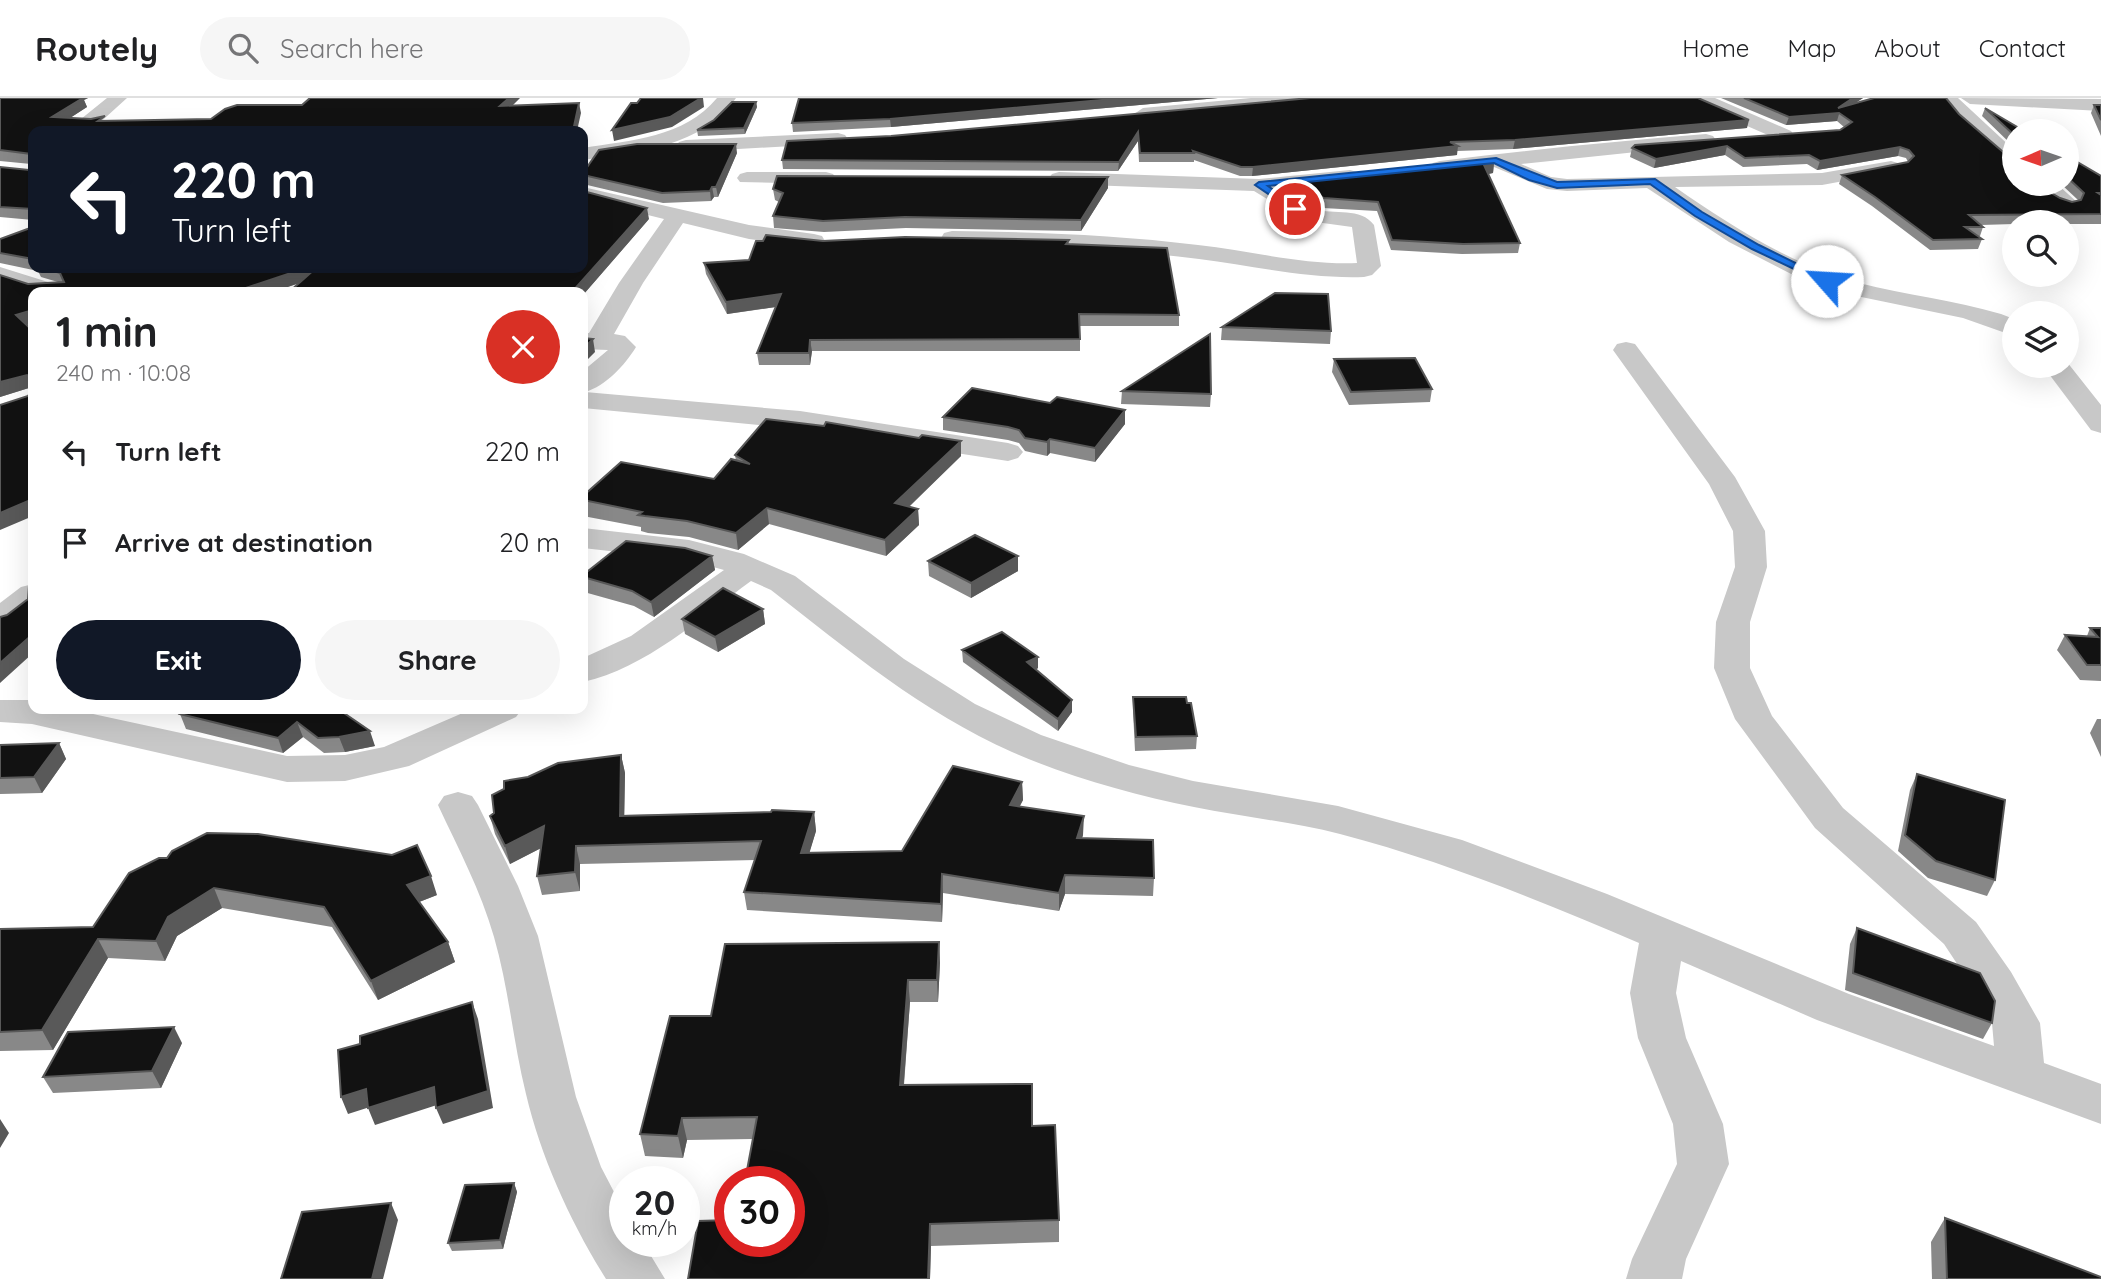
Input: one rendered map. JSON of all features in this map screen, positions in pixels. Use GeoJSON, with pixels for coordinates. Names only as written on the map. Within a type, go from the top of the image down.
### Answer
{"type":"FeatureCollection","features":[{"type":"Feature","properties":{"kind":"street"},"geometry":{"type":"LineString","coordinates":[[88,123],[118,98]]}},
{"type":"Feature","properties":{"kind":"street"},"geometry":{"type":"LineString","coordinates":[[640,146],[675,135],[704,121],[719,110],[727,98]]}},
{"type":"Feature","properties":{"kind":"street"},"geometry":{"type":"LineString","coordinates":[[1126,116],[1309,98]]}},
{"type":"Feature","properties":{"kind":"street"},"geometry":{"type":"LineString","coordinates":[[1426,168],[1610,147],[1791,134],[1699,98]]}},
{"type":"Feature","properties":{"kind":"street"},"geometry":{"type":"LineString","coordinates":[[1948,98],[2002,149]]}},
{"type":"Feature","properties":{"kind":"street"},"geometry":{"type":"LineString","coordinates":[[1970,98],[2101,105]]}},
{"type":"Feature","properties":{"kind":"street"},"geometry":{"type":"LineString","coordinates":[[588,152],[640,146],[732,145],[860,138]]}},
{"type":"Feature","properties":{"kind":"street"},"geometry":{"type":"LineString","coordinates":[[714,224],[735,204],[747,186],[742,160],[732,145]]}},
{"type":"Feature","properties":{"kind":"street"},"geometry":{"type":"LineString","coordinates":[[1496,160],[1533,178],[1557,185],[1822,179],[1898,165]]}},
{"type":"Feature","properties":{"kind":"street"},"geometry":{"type":"LineString","coordinates":[[1035,178],[1259,185],[1372,174]]}},
{"type":"Feature","properties":{"kind":"street"},"geometry":{"type":"LineString","coordinates":[[747,177],[852,178]]}},
{"type":"Feature","properties":{"kind":"street"},"geometry":{"type":"LineString","coordinates":[[1652,181],[1699,214],[1755,247],[1827,281],[1986,317],[2002,323]]}},
{"type":"Feature","properties":{"kind":"street"},"geometry":{"type":"LineString","coordinates":[[930,238],[1023,238],[1116,244],[1325,271],[1364,270],[1369,266],[1363,225],[1359,221],[1309,215],[1259,185]]}},
{"type":"Feature","properties":{"kind":"street"},"geometry":{"type":"LineString","coordinates":[[588,194],[676,217],[783,239],[837,241]]}},
{"type":"Feature","properties":{"kind":"street"},"geometry":{"type":"LineString","coordinates":[[2058,196],[2067,203]]}},
{"type":"Feature","properties":{"kind":"street"},"geometry":{"type":"LineString","coordinates":[[590,341],[676,217]]}},
{"type":"Feature","properties":{"kind":"street"},"geometry":{"type":"LineString","coordinates":[[0,274],[40,287]]}},
{"type":"Feature","properties":{"kind":"street"},"geometry":{"type":"LineString","coordinates":[[588,380],[622,353],[623,347],[616,342],[590,341]]}},
{"type":"Feature","properties":{"kind":"street"},"geometry":{"type":"LineString","coordinates":[[1626,350],[1724,483],[1749,531],[1751,567],[1733,622],[1732,668],[1754,719],[1829,818],[1959,933],[1995,984],[2016,1023],[2021,1074]]}},
{"type":"Feature","properties":{"kind":"street"},"geometry":{"type":"LineString","coordinates":[[2065,378],[2101,424]]}},
{"type":"Feature","properties":{"kind":"street"},"geometry":{"type":"LineString","coordinates":[[588,400],[800,420],[1008,452]]}},
{"type":"Feature","properties":{"kind":"street"},"geometry":{"type":"LineString","coordinates":[[588,539],[689,551],[732,561],[783,583],[891,667],[962,712],[1027,744],[1118,775],[1193,794],[1338,820],[1447,850],[1592,905],[1833,1007],[2101,1104]]}},
{"type":"Feature","properties":{"kind":"street"},"geometry":{"type":"LineString","coordinates":[[588,669],[643,643],[748,568]]}},
{"type":"Feature","properties":{"kind":"street"},"geometry":{"type":"LineString","coordinates":[[0,620],[28,598]]}},
{"type":"Feature","properties":{"kind":"street"},"geometry":{"type":"LineString","coordinates":[[0,711],[28,712]]}},
{"type":"Feature","properties":{"kind":"street"},"geometry":{"type":"LineString","coordinates":[[41,714],[287,769],[345,768],[396,757],[492,714]]}},
{"type":"Feature","properties":{"kind":"street"},"geometry":{"type":"LineString","coordinates":[[458,805],[489,867],[515,935],[551,1096],[574,1163],[623,1261],[637,1279]]}},
{"type":"Feature","properties":{"kind":"street"},"geometry":{"type":"LineString","coordinates":[[1654,1279],[1658,1259],[1703,1164],[1698,1124],[1662,1038],[1653,993],[1662,936]]}},
{"type":"Feature","properties":{"kind":"building"},"geometry":{"type":"Polygon","coordinates":[[[0,98],[83,98],[52,117],[91,119],[105,116],[98,121],[211,119],[225,109],[237,105],[302,105],[310,98],[509,98],[500,106],[579,103],[574,126],[28,126],[28,154],[0,150],[0,98]]]}},
{"type":"Feature","properties":{"kind":"building"},"geometry":{"type":"Polygon","coordinates":[[[641,98],[701,98],[670,117],[612,130],[631,103],[637,103],[641,98]]]}},
{"type":"Feature","properties":{"kind":"building"},"geometry":{"type":"Polygon","coordinates":[[[799,98],[1124,98],[890,119],[792,123],[799,98]]]}},
{"type":"Feature","properties":{"kind":"building"},"geometry":{"type":"Polygon","coordinates":[[[1310,98],[1698,98],[1749,120],[1515,140],[1450,142],[1458,146],[1253,167],[1241,167],[1193,151],[1194,153],[1140,153],[1138,132],[1119,162],[782,160],[787,141],[891,136],[1310,98]]]}},
{"type":"Feature","properties":{"kind":"building"},"geometry":{"type":"Polygon","coordinates":[[[1744,98],[1853,98],[1838,108],[1874,98],[1946,98],[1959,114],[2002,151],[2002,196],[2057,196],[2072,202],[2081,200],[2084,193],[2079,188],[2079,163],[2101,176],[2101,193],[2098,193],[2101,195],[2101,214],[2079,214],[2079,210],[2002,210],[2002,215],[1969,215],[1983,227],[1965,227],[1982,239],[1933,240],[1842,175],[1908,162],[1914,156],[1909,150],[1900,147],[1820,161],[1809,155],[1745,158],[1727,146],[1656,159],[1632,148],[1635,145],[1840,130],[1852,122],[1839,113],[1789,117],[1744,98]]]}},
{"type":"Feature","properties":{"kind":"building"},"geometry":{"type":"Polygon","coordinates":[[[732,102],[756,102],[744,128],[697,130],[714,120],[732,102]]]}},
{"type":"Feature","properties":{"kind":"building"},"geometry":{"type":"Polygon","coordinates":[[[2094,105],[2101,105],[2101,120],[2094,105]]]}},
{"type":"Feature","properties":{"kind":"building"},"geometry":{"type":"Polygon","coordinates":[[[1985,108],[2004,119],[2002,124],[1985,108]]]}},
{"type":"Feature","properties":{"kind":"building"},"geometry":{"type":"Polygon","coordinates":[[[637,144],[736,144],[716,187],[712,187],[710,191],[662,193],[588,176],[588,166],[599,150],[637,144]]]}},
{"type":"Feature","properties":{"kind":"building"},"geometry":{"type":"Polygon","coordinates":[[[1488,160],[1494,163],[1484,165],[1520,243],[1463,244],[1392,240],[1378,202],[1324,198],[1305,192],[1300,180],[1488,160]]]}},
{"type":"Feature","properties":{"kind":"building"},"geometry":{"type":"Polygon","coordinates":[[[0,167],[28,170],[28,209],[0,207],[0,167]]]}},
{"type":"Feature","properties":{"kind":"building"},"geometry":{"type":"Polygon","coordinates":[[[777,176],[1108,177],[1081,220],[905,217],[823,221],[773,216],[783,193],[773,189],[777,176]]]}},
{"type":"Feature","properties":{"kind":"building"},"geometry":{"type":"Polygon","coordinates":[[[588,192],[647,208],[576,287],[295,287],[310,273],[588,273],[588,192]]]}},
{"type":"Feature","properties":{"kind":"building"},"geometry":{"type":"Polygon","coordinates":[[[28,229],[28,258],[0,253],[0,239],[28,229]]]}},
{"type":"Feature","properties":{"kind":"building"},"geometry":{"type":"Polygon","coordinates":[[[766,235],[823,241],[905,237],[1069,240],[1066,244],[1167,248],[1179,315],[1079,314],[1080,339],[810,340],[809,353],[757,353],[781,294],[726,302],[704,263],[749,260],[756,241],[763,241],[766,235]]]}},
{"type":"Feature","properties":{"kind":"building"},"geometry":{"type":"Polygon","coordinates":[[[60,273],[291,273],[249,287],[28,287],[28,311],[16,315],[28,326],[28,376],[0,382],[0,275],[28,284],[64,282],[60,273]]]}},
{"type":"Feature","properties":{"kind":"building"},"geometry":{"type":"Polygon","coordinates":[[[1275,293],[1328,294],[1331,331],[1222,327],[1275,293]]]}},
{"type":"Feature","properties":{"kind":"building"},"geometry":{"type":"Polygon","coordinates":[[[1210,334],[1211,394],[1122,391],[1210,334]]]}},
{"type":"Feature","properties":{"kind":"building"},"geometry":{"type":"Polygon","coordinates":[[[1415,358],[1432,389],[1351,392],[1334,359],[1415,358]]]}},
{"type":"Feature","properties":{"kind":"building"},"geometry":{"type":"Polygon","coordinates":[[[972,388],[1050,403],[1057,397],[1125,410],[1095,448],[1050,439],[1047,442],[1025,438],[1019,430],[1008,427],[943,417],[972,388]]]}},
{"type":"Feature","properties":{"kind":"building"},"geometry":{"type":"Polygon","coordinates":[[[28,396],[28,501],[0,513],[0,405],[28,396]]]}},
{"type":"Feature","properties":{"kind":"building"},"geometry":{"type":"Polygon","coordinates":[[[766,419],[824,426],[826,422],[919,438],[922,435],[961,441],[895,503],[918,509],[885,540],[767,508],[736,533],[687,521],[638,515],[642,512],[588,501],[588,492],[621,462],[714,479],[731,459],[750,464],[735,455],[766,419]]]}},
{"type":"Feature","properties":{"kind":"building"},"geometry":{"type":"Polygon","coordinates":[[[975,535],[1018,556],[971,583],[928,561],[975,535]]]}},
{"type":"Feature","properties":{"kind":"building"},"geometry":{"type":"Polygon","coordinates":[[[626,541],[685,548],[712,556],[651,602],[632,591],[588,578],[588,571],[626,541]]]}},
{"type":"Feature","properties":{"kind":"building"},"geometry":{"type":"Polygon","coordinates":[[[723,588],[763,609],[715,637],[682,619],[723,588]]]}},
{"type":"Feature","properties":{"kind":"building"},"geometry":{"type":"Polygon","coordinates":[[[28,599],[28,638],[0,663],[0,617],[7,615],[28,599]]]}},
{"type":"Feature","properties":{"kind":"building"},"geometry":{"type":"Polygon","coordinates":[[[2090,628],[2101,628],[2101,665],[2087,665],[2065,635],[2098,637],[2090,628]]]}},
{"type":"Feature","properties":{"kind":"building"},"geometry":{"type":"Polygon","coordinates":[[[1002,632],[1038,657],[1027,662],[1072,700],[1058,719],[962,650],[1002,632]]]}},
{"type":"Feature","properties":{"kind":"building"},"geometry":{"type":"Polygon","coordinates":[[[1133,697],[1186,697],[1187,703],[1191,703],[1197,736],[1136,737],[1133,697]]]}},
{"type":"Feature","properties":{"kind":"building"},"geometry":{"type":"Polygon","coordinates":[[[180,714],[345,714],[370,731],[318,738],[297,722],[278,738],[180,714]]]}},
{"type":"Feature","properties":{"kind":"building"},"geometry":{"type":"Polygon","coordinates":[[[59,743],[34,777],[0,778],[0,745],[59,743]]]}},
{"type":"Feature","properties":{"kind":"building"},"geometry":{"type":"Polygon","coordinates":[[[621,755],[620,816],[772,810],[814,812],[801,853],[902,851],[953,766],[1022,782],[1010,805],[1084,816],[1077,838],[1153,840],[1154,878],[1065,875],[1059,893],[942,874],[941,904],[744,892],[761,841],[576,846],[575,872],[537,876],[544,826],[505,846],[490,816],[494,813],[492,795],[504,789],[504,781],[528,777],[558,763],[621,755]]]}},
{"type":"Feature","properties":{"kind":"building"},"geometry":{"type":"Polygon","coordinates":[[[1917,774],[2005,800],[1995,880],[1936,861],[1905,835],[1917,774]]]}},
{"type":"Feature","properties":{"kind":"building"},"geometry":{"type":"Polygon","coordinates":[[[207,833],[258,834],[392,855],[417,845],[431,876],[407,885],[448,942],[371,981],[324,907],[214,888],[168,917],[156,941],[98,939],[42,1030],[0,1032],[0,929],[93,927],[129,873],[159,858],[167,858],[172,851],[207,833]]]}},
{"type":"Feature","properties":{"kind":"building"},"geometry":{"type":"Polygon","coordinates":[[[1857,928],[1980,973],[1995,1001],[1992,1023],[1853,973],[1857,928]]]}},
{"type":"Feature","properties":{"kind":"building"},"geometry":{"type":"Polygon","coordinates":[[[939,942],[937,980],[908,980],[900,1085],[1032,1084],[1032,1126],[1055,1125],[1059,1220],[930,1224],[928,1279],[688,1279],[692,1257],[700,1257],[700,1221],[714,1220],[714,1257],[805,1257],[805,1166],[748,1166],[757,1117],[682,1118],[678,1136],[640,1134],[670,1016],[711,1016],[725,944],[939,942]]]}},
{"type":"Feature","properties":{"kind":"building"},"geometry":{"type":"Polygon","coordinates":[[[472,1002],[488,1091],[436,1108],[434,1087],[368,1108],[366,1089],[341,1097],[338,1050],[360,1044],[360,1036],[472,1002]]]}},
{"type":"Feature","properties":{"kind":"building"},"geometry":{"type":"Polygon","coordinates":[[[174,1027],[152,1071],[43,1077],[68,1032],[174,1027]]]}},
{"type":"Feature","properties":{"kind":"building"},"geometry":{"type":"Polygon","coordinates":[[[514,1183],[500,1240],[448,1243],[465,1185],[514,1183]]]}},
{"type":"Feature","properties":{"kind":"building"},"geometry":{"type":"Polygon","coordinates":[[[391,1203],[372,1279],[281,1279],[302,1212],[391,1203]]]}},
{"type":"Feature","properties":{"kind":"building"},"geometry":{"type":"Polygon","coordinates":[[[1945,1218],[2101,1277],[2101,1279],[1947,1279],[1945,1218]]]}},
{"type":"Feature","properties":{"kind":"route"},"geometry":{"type":"LineString","coordinates":[[1295,209],[1259,185],[1496,160],[1533,178],[1557,185],[1652,181],[1699,214],[1755,247],[1827,281]]}}]}
